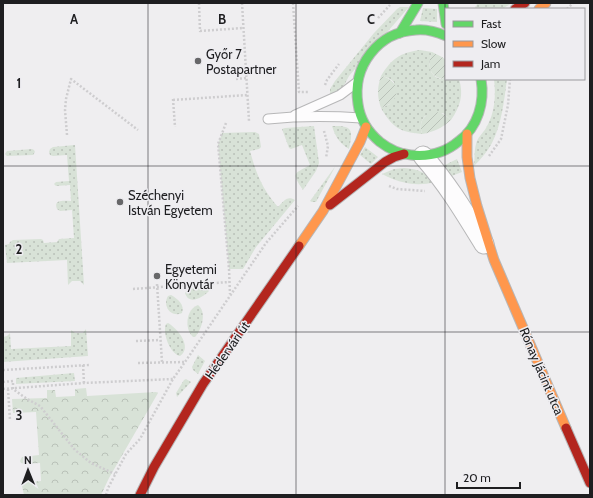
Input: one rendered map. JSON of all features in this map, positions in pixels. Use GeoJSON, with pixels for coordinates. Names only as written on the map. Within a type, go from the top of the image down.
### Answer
{"type":"FeatureCollection","features":[{"type":"Feature","properties":{"kind":"street"},"geometry":{"type":"LineString","coordinates":[[400,33],[410,19],[418,3]]}},
{"type":"Feature","properties":{"kind":"street"},"geometry":{"type":"LineString","coordinates":[[443,3],[445,17]]}},
{"type":"Feature","properties":{"kind":"street"},"geometry":{"type":"LineString","coordinates":[[445,36],[433,31],[422,30],[400,33],[384,40],[371,52],[362,66],[357,83],[356,101],[361,118],[376,139],[389,149],[404,154],[423,156],[440,153],[455,145],[467,134],[477,118],[482,100],[482,80]]}},
{"type":"Feature","properties":{"kind":"street","name":"Hédervári út"},"geometry":{"type":"LineString","coordinates":[[140,495],[154,467],[204,384],[323,211],[360,142],[366,127]]}},
{"type":"Feature","properties":{"kind":"street","name":"Rónay Jácint utca"},"geometry":{"type":"LineString","coordinates":[[467,134],[467,152],[470,178],[494,260],[590,482]]}},
{"type":"Feature","properties":{"kind":"street","name":"Hédervári út"},"geometry":{"type":"LineString","coordinates":[[323,211],[385,162],[404,154]]}},
{"type":"Feature","properties":{"kind":"street","name":"Rónay Jácint utca"},"geometry":{"type":"LineString","coordinates":[[423,156],[437,172],[465,212],[494,260]]}},
{"type":"Feature","properties":{"kind":"lane"},"geometry":{"type":"LineString","coordinates":[[290,117],[340,95],[357,83]]}},
{"type":"Feature","properties":{"kind":"lane"},"geometry":{"type":"LineString","coordinates":[[268,120],[290,117],[343,116],[361,118]]}},
{"type":"Feature","properties":{"kind":"path"},"geometry":{"type":"LineString","coordinates":[[199,3],[200,31],[243,28]]}},
{"type":"Feature","properties":{"kind":"path"},"geometry":{"type":"LineString","coordinates":[[242,3],[249,121]]}},
{"type":"Feature","properties":{"kind":"path"},"geometry":{"type":"LineString","coordinates":[[293,3],[299,92],[310,92]]}},
{"type":"Feature","properties":{"kind":"path"},"geometry":{"type":"LineString","coordinates":[[236,79],[246,78]]}},
{"type":"Feature","properties":{"kind":"path"},"geometry":{"type":"LineString","coordinates":[[67,135],[65,110],[71,79],[138,130]]}},
{"type":"Feature","properties":{"kind":"path"},"geometry":{"type":"LineString","coordinates":[[485,162],[500,139],[508,105],[510,80]]}},
{"type":"Feature","properties":{"kind":"path"},"geometry":{"type":"LineString","coordinates":[[174,127],[173,100],[247,95]]}},
{"type":"Feature","properties":{"kind":"path"},"geometry":{"type":"LineString","coordinates":[[226,123],[218,144],[230,295]]}},
{"type":"Feature","properties":{"kind":"path"},"geometry":{"type":"LineString","coordinates":[[323,126],[328,146],[326,161]]}},
{"type":"Feature","properties":{"kind":"path"},"geometry":{"type":"LineString","coordinates":[[382,184],[397,189],[431,192]]}},
{"type":"Feature","properties":{"kind":"path"},"geometry":{"type":"LineString","coordinates":[[106,495],[108,488],[126,454],[140,439],[173,380],[185,362],[266,243],[302,201]]}},
{"type":"Feature","properties":{"kind":"path"},"geometry":{"type":"LineString","coordinates":[[133,290],[229,282]]}},
{"type":"Feature","properties":{"kind":"path"},"geometry":{"type":"LineString","coordinates":[[157,284],[162,362]]}},
{"type":"Feature","properties":{"kind":"path"},"geometry":{"type":"LineString","coordinates":[[136,341],[160,340]]}},
{"type":"Feature","properties":{"kind":"path"},"geometry":{"type":"LineString","coordinates":[[138,363],[185,362]]}},
{"type":"Feature","properties":{"kind":"path"},"geometry":{"type":"LineString","coordinates":[[83,365],[84,384]]}},
{"type":"Feature","properties":{"kind":"path"},"geometry":{"type":"LineString","coordinates":[[3,370],[88,365]]}},
{"type":"Feature","properties":{"kind":"path"},"geometry":{"type":"LineString","coordinates":[[3,389],[173,380]]}},
{"type":"Feature","properties":{"kind":"path"},"geometry":{"type":"LineString","coordinates":[[3,382],[13,381],[13,389]]}},
{"type":"Feature","properties":{"kind":"path"},"geometry":{"type":"LineString","coordinates":[[8,389],[10,420]]}},
{"type":"Feature","properties":{"kind":"path"},"geometry":{"type":"LineString","coordinates":[[13,389],[40,406],[75,450],[91,463],[115,474]]}},
{"type":"Feature","properties":{"kind":"green space"},"geometry":{"type":"Polygon","coordinates":[[[476,3],[512,3],[504,8],[476,8],[476,3]]]}},
{"type":"Feature","properties":{"kind":"green space"},"geometry":{"type":"Polygon","coordinates":[[[400,7],[409,7],[349,76],[341,89],[330,96],[330,89],[335,81],[374,33],[400,7]]]}},
{"type":"Feature","properties":{"kind":"green space"},"geometry":{"type":"Polygon","coordinates":[[[423,8],[437,9],[437,22],[420,21],[423,8]]]}},
{"type":"Feature","properties":{"kind":"green space"},"geometry":{"type":"Polygon","coordinates":[[[420,50],[432,52],[430,69],[434,75],[437,78],[445,80],[459,80],[461,96],[459,106],[451,120],[443,113],[425,116],[421,125],[422,134],[407,132],[397,127],[389,120],[381,108],[390,104],[394,82],[381,76],[397,57],[420,50]]]}},
{"type":"Feature","properties":{"kind":"green space"},"geometry":{"type":"Polygon","coordinates":[[[432,52],[445,59],[445,79],[436,77],[433,74],[430,66],[430,57],[432,52]]]}},
{"type":"Feature","properties":{"kind":"green space"},"geometry":{"type":"Polygon","coordinates":[[[381,76],[390,79],[393,82],[396,89],[396,94],[392,102],[381,108],[378,92],[381,76]]]}},
{"type":"Feature","properties":{"kind":"green space"},"geometry":{"type":"Polygon","coordinates":[[[494,80],[507,80],[504,104],[492,143],[474,166],[475,149],[479,138],[489,122],[493,110],[495,92],[494,80]]]}},
{"type":"Feature","properties":{"kind":"green space"},"geometry":{"type":"Polygon","coordinates":[[[430,113],[441,113],[451,120],[438,129],[422,134],[422,120],[430,113]]]}},
{"type":"Feature","properties":{"kind":"green space"},"geometry":{"type":"Polygon","coordinates":[[[314,126],[319,163],[316,171],[303,190],[297,180],[296,174],[300,170],[310,165],[302,145],[291,149],[289,148],[282,129],[314,126]]]}},
{"type":"Feature","properties":{"kind":"green space"},"geometry":{"type":"Polygon","coordinates":[[[332,126],[344,126],[350,130],[351,137],[349,149],[338,139],[332,126]]]}},
{"type":"Feature","properties":{"kind":"green space"},"geometry":{"type":"Polygon","coordinates":[[[255,132],[259,134],[261,147],[250,151],[257,174],[264,187],[278,207],[287,199],[290,198],[295,200],[256,247],[243,269],[229,269],[218,144],[222,133],[255,132]]]}},
{"type":"Feature","properties":{"kind":"green space"},"geometry":{"type":"Polygon","coordinates":[[[75,145],[84,285],[80,281],[72,281],[68,285],[67,260],[7,263],[5,245],[9,244],[13,240],[41,239],[44,243],[57,242],[59,239],[74,238],[72,210],[60,211],[56,206],[60,201],[71,201],[70,185],[56,186],[54,184],[56,182],[69,181],[67,155],[53,156],[50,155],[49,152],[53,147],[75,145]]]}},
{"type":"Feature","properties":{"kind":"green space"},"geometry":{"type":"Polygon","coordinates":[[[365,147],[378,157],[371,164],[360,155],[365,147]]]}},
{"type":"Feature","properties":{"kind":"green space"},"geometry":{"type":"Polygon","coordinates":[[[32,149],[35,152],[33,155],[7,156],[5,154],[7,151],[32,149]]]}},
{"type":"Feature","properties":{"kind":"green space"},"geometry":{"type":"Polygon","coordinates":[[[457,159],[462,172],[449,177],[443,166],[457,159]]]}},
{"type":"Feature","properties":{"kind":"green space"},"geometry":{"type":"Polygon","coordinates":[[[335,167],[316,202],[310,201],[334,168],[335,167]]]}},
{"type":"Feature","properties":{"kind":"green space"},"geometry":{"type":"Polygon","coordinates":[[[404,168],[421,172],[435,182],[414,184],[401,182],[382,174],[394,169],[404,168]]]}},
{"type":"Feature","properties":{"kind":"green space"},"geometry":{"type":"Polygon","coordinates":[[[201,287],[208,288],[209,291],[203,296],[193,300],[187,297],[185,293],[188,290],[201,287]]]}},
{"type":"Feature","properties":{"kind":"green space"},"geometry":{"type":"Polygon","coordinates":[[[171,295],[182,305],[182,313],[174,314],[167,307],[166,300],[168,296],[171,295]]]}},
{"type":"Feature","properties":{"kind":"green space"},"geometry":{"type":"Polygon","coordinates":[[[198,305],[201,308],[203,316],[198,334],[193,337],[187,324],[191,311],[198,305]]]}},
{"type":"Feature","properties":{"kind":"green space"},"geometry":{"type":"Polygon","coordinates":[[[168,323],[176,329],[184,343],[184,352],[180,356],[173,351],[166,338],[165,328],[166,324],[168,323]]]}},
{"type":"Feature","properties":{"kind":"green space"},"geometry":{"type":"Polygon","coordinates":[[[86,329],[88,356],[3,362],[3,337],[10,333],[11,349],[71,346],[71,330],[75,333],[83,333],[86,329]]]}},
{"type":"Feature","properties":{"kind":"green space"},"geometry":{"type":"Polygon","coordinates":[[[198,355],[205,361],[198,374],[192,367],[198,355]]]}},
{"type":"Feature","properties":{"kind":"green space"},"geometry":{"type":"Polygon","coordinates":[[[74,373],[75,381],[16,384],[16,378],[74,373]]]}},
{"type":"Feature","properties":{"kind":"green space"},"geometry":{"type":"Polygon","coordinates":[[[186,379],[191,382],[177,397],[176,393],[186,379]]]}},
{"type":"Feature","properties":{"kind":"green space"},"geometry":{"type":"Polygon","coordinates":[[[86,388],[87,396],[158,393],[109,478],[101,495],[24,495],[23,484],[26,482],[41,481],[40,463],[25,464],[21,463],[20,461],[22,457],[39,455],[36,412],[13,413],[12,399],[47,398],[47,390],[55,390],[56,397],[75,396],[75,389],[86,388]]]}},
{"type":"Feature","properties":{"kind":"traffic: fast"},"geometry":{"type":"LineString","coordinates":[[400,33],[418,3]]}},
{"type":"Feature","properties":{"kind":"traffic: fast"},"geometry":{"type":"LineString","coordinates":[[443,3],[445,17]]}},
{"type":"Feature","properties":{"kind":"traffic: fast"},"geometry":{"type":"LineString","coordinates":[[445,36],[424,30],[402,32],[379,44],[370,54],[359,77],[357,90],[358,104],[361,115],[365,125],[372,134],[387,147],[394,151],[407,154],[430,155],[448,149],[466,135],[471,129],[479,113],[482,96],[481,80]]}},
{"type":"Feature","properties":{"kind":"traffic: slow"},"geometry":{"type":"LineString","coordinates":[[540,8],[546,3]]}},
{"type":"Feature","properties":{"kind":"traffic: slow"},"geometry":{"type":"LineString","coordinates":[[299,246],[323,211],[360,142],[366,127]]}},
{"type":"Feature","properties":{"kind":"traffic: slow"},"geometry":{"type":"LineString","coordinates":[[467,134],[467,157],[470,178],[494,260],[566,428]]}},
{"type":"Feature","properties":{"kind":"traffic: jam"},"geometry":{"type":"LineString","coordinates":[[517,8],[525,3]]}},
{"type":"Feature","properties":{"kind":"traffic: jam"},"geometry":{"type":"LineString","coordinates":[[330,205],[385,162],[404,154]]}},
{"type":"Feature","properties":{"kind":"traffic: jam"},"geometry":{"type":"LineString","coordinates":[[140,495],[154,467],[203,384],[299,246]]}},
{"type":"Feature","properties":{"kind":"traffic: jam"},"geometry":{"type":"LineString","coordinates":[[566,428],[590,483]]}},
{"type":"Feature","properties":{"kind":"place","name":"Győr 7 Postapartner"},"geometry":{"type":"Point","coordinates":[198,61]}},
{"type":"Feature","properties":{"kind":"place","name":"Széchenyi István Egyetem"},"geometry":{"type":"Point","coordinates":[120,202]}},
{"type":"Feature","properties":{"kind":"place","name":"Egyetemi Könyvtár"},"geometry":{"type":"Point","coordinates":[157,276]}}]}
